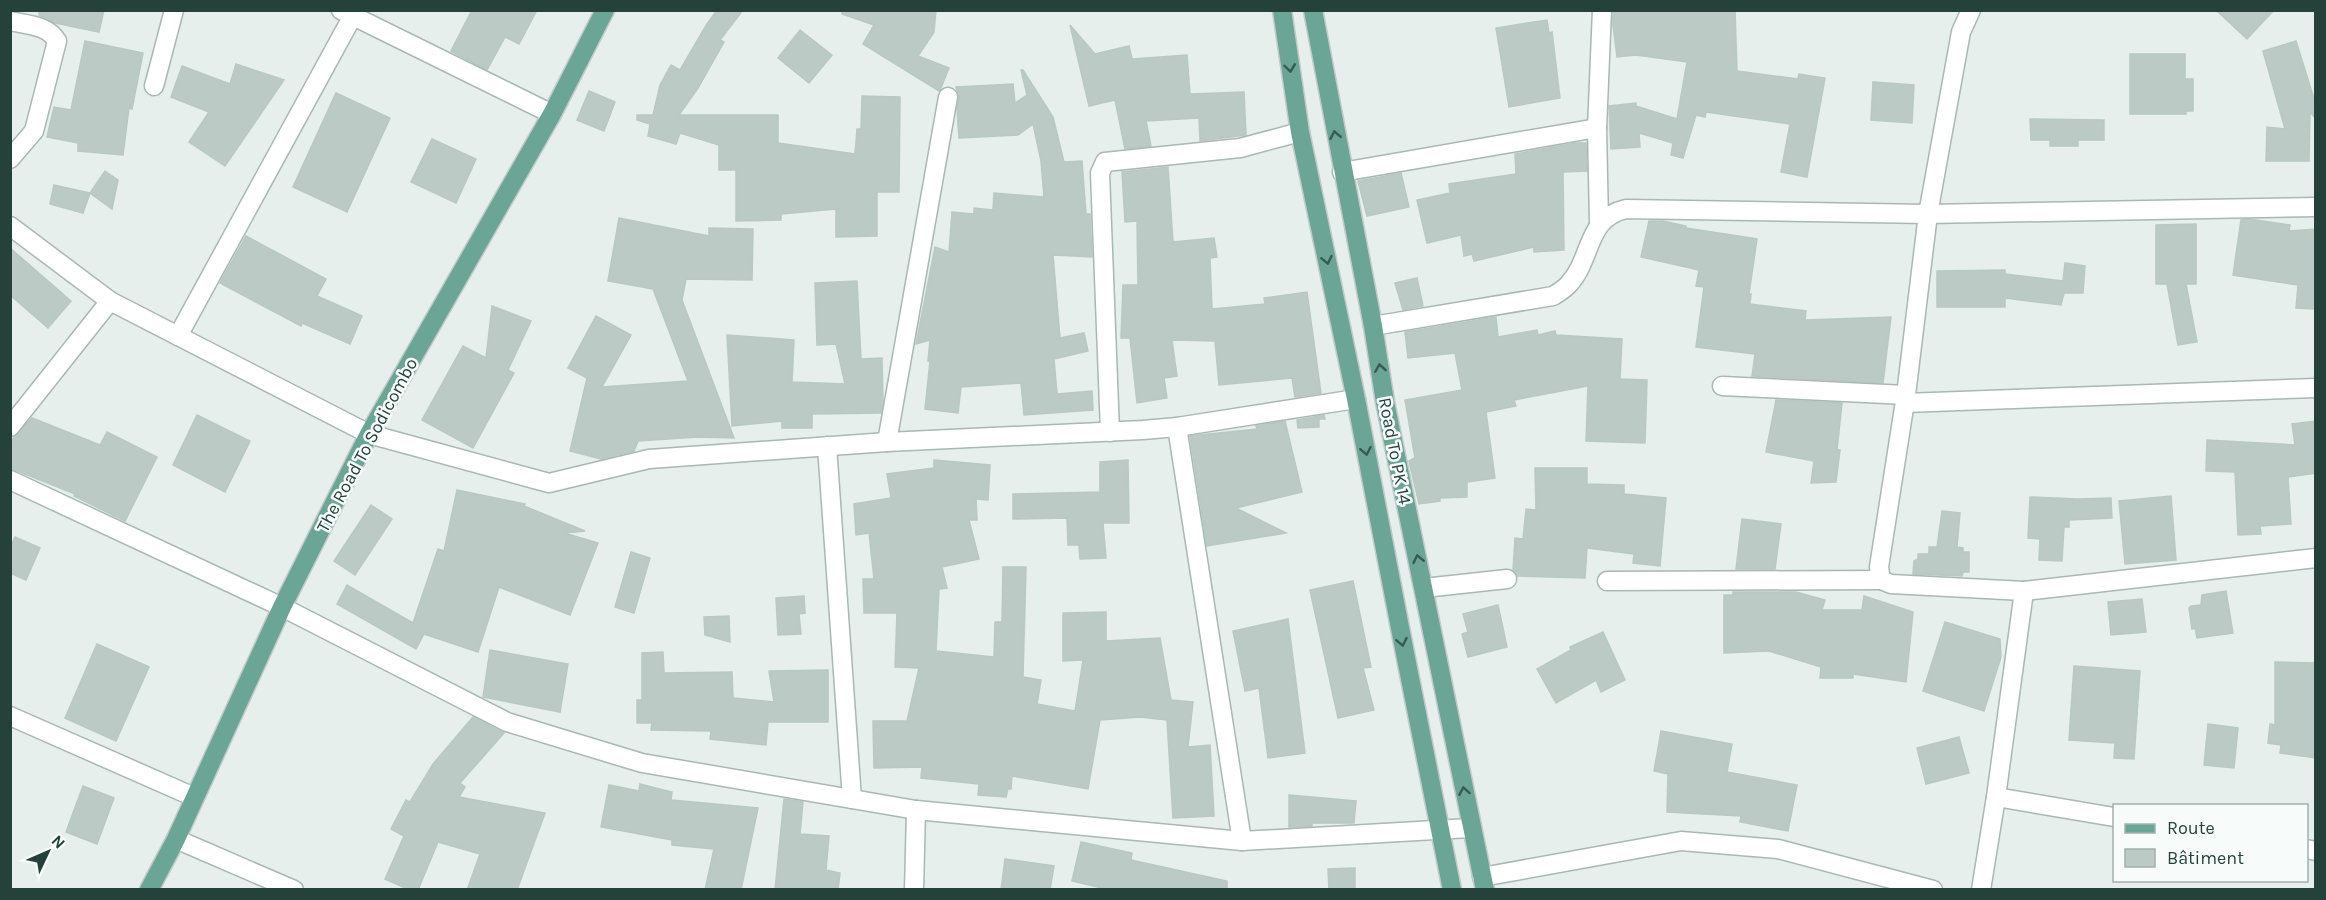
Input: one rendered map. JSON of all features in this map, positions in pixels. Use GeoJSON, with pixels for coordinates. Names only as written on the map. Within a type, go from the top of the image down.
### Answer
{"type":"FeatureCollection","features":[{"type":"Feature","properties":{"kind":"main road","name":"The Road To Sodicombo"},"geometry":{"type":"LineString","coordinates":[[150,890],[282,607],[369,434],[552,114],[605,10]]}},
{"type":"Feature","properties":{"kind":"main road","name":"Road To PK 14"},"geometry":{"type":"LineString","coordinates":[[1282,10],[1300,132],[1356,399],[1452,890]]}},
{"type":"Feature","properties":{"kind":"main road","name":"Road To PK 14"},"geometry":{"type":"LineString","coordinates":[[1313,10],[1373,326],[1385,402],[1483,883]]}},
{"type":"Feature","properties":{"kind":"street"},"geometry":{"type":"LineString","coordinates":[[154,86],[174,10]]}},
{"type":"Feature","properties":{"kind":"street"},"geometry":{"type":"LineString","coordinates":[[1373,326],[1553,296],[1568,285],[1580,267],[1599,223],[1597,128],[1602,10]]}},
{"type":"Feature","properties":{"kind":"street"},"geometry":{"type":"LineString","coordinates":[[1881,580],[1879,567],[1906,399],[1928,214],[1961,32],[1971,10]]}},
{"type":"Feature","properties":{"kind":"street"},"geometry":{"type":"LineString","coordinates":[[178,336],[350,12],[552,114]]}},
{"type":"Feature","properties":{"kind":"street"},"geometry":{"type":"LineString","coordinates":[[10,21],[45,28],[53,34],[57,41],[34,131],[10,159]]}},
{"type":"Feature","properties":{"kind":"street"},"geometry":{"type":"LineString","coordinates":[[887,442],[948,97]]}},
{"type":"Feature","properties":{"kind":"street"},"geometry":{"type":"LineString","coordinates":[[1342,172],[1597,128]]}},
{"type":"Feature","properties":{"kind":"street"},"geometry":{"type":"LineString","coordinates":[[1110,432],[1100,172],[1105,162],[1240,148],[1300,132]]}},
{"type":"Feature","properties":{"kind":"street"},"geometry":{"type":"LineString","coordinates":[[1599,223],[1613,212],[1626,209],[1928,214],[2316,207]]}},
{"type":"Feature","properties":{"kind":"street"},"geometry":{"type":"LineString","coordinates":[[10,226],[110,301],[369,434],[549,483],[649,459],[887,442],[1177,427],[1356,399]]}},
{"type":"Feature","properties":{"kind":"street"},"geometry":{"type":"LineString","coordinates":[[10,427],[110,301]]}},
{"type":"Feature","properties":{"kind":"street"},"geometry":{"type":"LineString","coordinates":[[1722,386],[1906,399],[2316,388]]}},
{"type":"Feature","properties":{"kind":"street"},"geometry":{"type":"LineString","coordinates":[[1177,427],[1242,841]]}},
{"type":"Feature","properties":{"kind":"street"},"geometry":{"type":"LineString","coordinates":[[827,446],[852,799]]}},
{"type":"Feature","properties":{"kind":"street"},"geometry":{"type":"LineString","coordinates":[[10,480],[282,607],[507,722],[642,763],[916,810],[1242,841],[1470,828]]}},
{"type":"Feature","properties":{"kind":"street"},"geometry":{"type":"LineString","coordinates":[[1607,581],[1881,580],[1891,584],[2024,591],[2316,558]]}},
{"type":"Feature","properties":{"kind":"street"},"geometry":{"type":"LineString","coordinates":[[1424,588],[1507,579]]}},
{"type":"Feature","properties":{"kind":"street"},"geometry":{"type":"LineString","coordinates":[[1981,890],[2024,591]]}},
{"type":"Feature","properties":{"kind":"street"},"geometry":{"type":"LineString","coordinates":[[10,716],[194,797]]}},
{"type":"Feature","properties":{"kind":"street"},"geometry":{"type":"LineString","coordinates":[[1996,797],[2113,817]]}},
{"type":"Feature","properties":{"kind":"street"},"geometry":{"type":"LineString","coordinates":[[914,890],[916,810]]}},
{"type":"Feature","properties":{"kind":"street"},"geometry":{"type":"LineString","coordinates":[[176,838],[294,890]]}},
{"type":"Feature","properties":{"kind":"street"},"geometry":{"type":"LineString","coordinates":[[1483,883],[1681,841],[1778,849],[1933,890]]}},
{"type":"Feature","properties":{"kind":"building"},"geometry":{"type":"Polygon","coordinates":[[[39,10],[104,10],[99,32],[55,23],[39,15],[39,10]]]}},
{"type":"Feature","properties":{"kind":"building"},"geometry":{"type":"Polygon","coordinates":[[[472,10],[537,10],[519,44],[505,37],[487,70],[451,51],[472,10]]]}},
{"type":"Feature","properties":{"kind":"building"},"geometry":{"type":"Polygon","coordinates":[[[717,10],[743,10],[720,40],[724,42],[698,88],[679,115],[778,115],[778,143],[855,154],[857,129],[861,129],[862,96],[900,97],[899,192],[877,192],[877,236],[836,237],[836,209],[781,214],[781,220],[736,221],[736,170],[719,170],[719,145],[680,133],[676,144],[648,136],[650,124],[637,120],[637,115],[653,115],[660,85],[671,65],[680,70],[717,10]]]}},
{"type":"Feature","properties":{"kind":"building"},"geometry":{"type":"Polygon","coordinates":[[[842,10],[936,10],[934,32],[918,56],[949,68],[939,91],[863,44],[874,25],[842,14],[842,10]]]}},
{"type":"Feature","properties":{"kind":"building"},"geometry":{"type":"Polygon","coordinates":[[[1613,10],[1735,10],[1737,71],[1798,79],[1799,74],[1825,78],[1807,177],[1781,172],[1790,124],[1706,112],[1705,117],[1696,115],[1683,158],[1671,155],[1673,143],[1639,133],[1640,147],[1611,149],[1609,106],[1636,103],[1636,106],[1677,119],[1687,62],[1636,55],[1617,57],[1613,10]]]}},
{"type":"Feature","properties":{"kind":"building"},"geometry":{"type":"Polygon","coordinates":[[[2216,10],[2274,10],[2247,39],[2216,10]]]}},
{"type":"Feature","properties":{"kind":"building"},"geometry":{"type":"Polygon","coordinates":[[[1547,20],[1549,33],[1552,32],[1560,98],[1509,107],[1496,28],[1547,20]]]}},
{"type":"Feature","properties":{"kind":"building"},"geometry":{"type":"Polygon","coordinates":[[[1070,25],[1095,54],[1129,46],[1132,59],[1187,55],[1190,94],[1244,92],[1246,135],[1200,141],[1199,118],[1146,121],[1151,146],[1125,149],[1115,100],[1089,106],[1070,25]]]}},
{"type":"Feature","properties":{"kind":"building"},"geometry":{"type":"Polygon","coordinates":[[[800,30],[832,55],[809,83],[778,58],[800,30]]]}},
{"type":"Feature","properties":{"kind":"building"},"geometry":{"type":"Polygon","coordinates":[[[85,41],[143,53],[132,109],[129,108],[123,155],[78,151],[78,143],[47,137],[54,107],[71,110],[85,41]]]}},
{"type":"Feature","properties":{"kind":"building"},"geometry":{"type":"Polygon","coordinates":[[[2296,41],[2316,105],[2316,119],[2310,112],[2309,161],[2266,161],[2267,127],[2285,129],[2263,51],[2296,41]]]}},
{"type":"Feature","properties":{"kind":"building"},"geometry":{"type":"Polygon","coordinates":[[[2130,54],[2185,54],[2185,79],[2193,79],[2193,111],[2186,111],[2186,114],[2130,114],[2130,54]]]}},
{"type":"Feature","properties":{"kind":"building"},"geometry":{"type":"Polygon","coordinates":[[[236,64],[284,80],[225,166],[189,142],[209,112],[171,97],[182,66],[230,84],[236,64]]]}},
{"type":"Feature","properties":{"kind":"building"},"geometry":{"type":"Polygon","coordinates":[[[1021,70],[1053,117],[1064,162],[1082,161],[1086,214],[1090,214],[1092,257],[1053,255],[1060,338],[1084,333],[1088,351],[1054,359],[1057,394],[1092,391],[1093,410],[1024,415],[1021,383],[961,387],[958,413],[925,409],[930,340],[916,344],[935,247],[949,252],[952,212],[974,214],[974,208],[993,210],[994,193],[1044,197],[1041,161],[1033,124],[1018,135],[959,138],[957,109],[959,98],[956,87],[1013,84],[1015,103],[1027,95],[1021,70]]]}},
{"type":"Feature","properties":{"kind":"building"},"geometry":{"type":"Polygon","coordinates":[[[1873,82],[1914,85],[1912,123],[1871,120],[1873,82]]]}},
{"type":"Feature","properties":{"kind":"building"},"geometry":{"type":"Polygon","coordinates":[[[589,91],[615,102],[604,131],[577,120],[589,91]]]}},
{"type":"Feature","properties":{"kind":"building"},"geometry":{"type":"Polygon","coordinates":[[[336,93],[390,118],[347,212],[293,187],[336,93]]]}},
{"type":"Feature","properties":{"kind":"building"},"geometry":{"type":"Polygon","coordinates":[[[2030,119],[2104,120],[2104,140],[2078,140],[2078,146],[2050,146],[2050,140],[2031,140],[2030,119]]]}},
{"type":"Feature","properties":{"kind":"building"},"geometry":{"type":"Polygon","coordinates":[[[432,139],[476,159],[456,203],[411,182],[432,139]]]}},
{"type":"Feature","properties":{"kind":"building"},"geometry":{"type":"Polygon","coordinates":[[[1586,143],[1587,171],[1563,172],[1564,250],[1534,252],[1534,247],[1474,261],[1472,254],[1464,256],[1461,235],[1427,243],[1417,200],[1450,193],[1449,184],[1516,174],[1515,154],[1586,143]]]}},
{"type":"Feature","properties":{"kind":"building"},"geometry":{"type":"Polygon","coordinates":[[[1168,167],[1173,242],[1214,238],[1217,257],[1210,258],[1212,309],[1265,304],[1264,298],[1307,292],[1321,393],[1295,397],[1292,378],[1219,385],[1215,341],[1172,340],[1177,376],[1164,378],[1167,398],[1137,403],[1130,338],[1121,338],[1123,285],[1138,285],[1137,221],[1125,222],[1122,172],[1168,167]]]}},
{"type":"Feature","properties":{"kind":"building"},"geometry":{"type":"Polygon","coordinates":[[[105,171],[118,180],[112,209],[90,193],[105,171]]]}},
{"type":"Feature","properties":{"kind":"building"},"geometry":{"type":"Polygon","coordinates":[[[1401,173],[1409,207],[1367,216],[1358,181],[1401,173]]]}},
{"type":"Feature","properties":{"kind":"building"},"geometry":{"type":"Polygon","coordinates":[[[54,185],[90,193],[83,213],[50,204],[54,185]]]}},
{"type":"Feature","properties":{"kind":"building"},"geometry":{"type":"Polygon","coordinates":[[[619,218],[709,236],[709,228],[753,229],[752,280],[686,279],[682,300],[734,438],[698,437],[638,441],[634,451],[601,459],[570,451],[587,378],[568,368],[596,316],[631,335],[602,387],[688,381],[653,289],[608,281],[619,218]]]}},
{"type":"Feature","properties":{"kind":"building"},"geometry":{"type":"Polygon","coordinates":[[[2249,219],[2290,225],[2289,231],[2316,229],[2316,309],[2296,308],[2298,285],[2233,275],[2241,220],[2249,219]]]}},
{"type":"Feature","properties":{"kind":"building"},"geometry":{"type":"Polygon","coordinates":[[[1649,221],[1663,221],[1686,226],[1686,228],[1757,239],[1749,294],[1751,294],[1750,304],[1806,311],[1805,320],[1891,317],[1883,383],[1752,376],[1755,354],[1696,347],[1704,287],[1696,286],[1699,270],[1641,257],[1649,221]]]}},
{"type":"Feature","properties":{"kind":"building"},"geometry":{"type":"Polygon","coordinates":[[[2196,224],[2196,284],[2186,284],[2197,342],[2178,345],[2167,284],[2156,284],[2156,225],[2196,224]]]}},
{"type":"Feature","properties":{"kind":"building"},"geometry":{"type":"Polygon","coordinates":[[[246,236],[326,279],[317,296],[362,316],[350,344],[302,323],[301,326],[220,283],[246,236]]]}},
{"type":"Feature","properties":{"kind":"building"},"geometry":{"type":"Polygon","coordinates":[[[10,248],[71,301],[48,328],[10,295],[10,248]]]}},
{"type":"Feature","properties":{"kind":"building"},"geometry":{"type":"Polygon","coordinates":[[[2065,263],[2085,266],[2083,293],[2064,293],[2061,305],[2005,298],[2005,307],[1937,307],[1937,271],[2005,270],[2005,274],[2063,281],[2065,263]]]}},
{"type":"Feature","properties":{"kind":"building"},"geometry":{"type":"Polygon","coordinates":[[[1417,278],[1423,306],[1403,310],[1395,283],[1417,278]]]}},
{"type":"Feature","properties":{"kind":"building"},"geometry":{"type":"Polygon","coordinates":[[[857,281],[861,359],[882,358],[883,403],[881,413],[812,414],[812,428],[782,428],[782,421],[732,426],[727,335],[794,340],[792,382],[845,384],[836,344],[817,345],[815,283],[857,281]]]}},
{"type":"Feature","properties":{"kind":"building"},"geometry":{"type":"Polygon","coordinates":[[[492,306],[531,321],[508,370],[514,373],[473,448],[422,420],[463,346],[486,358],[492,306]]]}},
{"type":"Feature","properties":{"kind":"building"},"geometry":{"type":"Polygon","coordinates":[[[1496,317],[1498,337],[1537,330],[1538,335],[1555,331],[1556,335],[1622,339],[1620,379],[1647,380],[1645,443],[1586,441],[1588,386],[1514,400],[1516,406],[1486,412],[1495,478],[1467,482],[1467,497],[1440,498],[1440,501],[1419,504],[1409,461],[1415,458],[1405,400],[1462,390],[1455,353],[1408,358],[1405,332],[1496,317]]]}},
{"type":"Feature","properties":{"kind":"building"},"geometry":{"type":"Polygon","coordinates":[[[1776,400],[1842,403],[1836,482],[1811,483],[1814,461],[1766,452],[1776,400]]]}},
{"type":"Feature","properties":{"kind":"building"},"geometry":{"type":"Polygon","coordinates":[[[197,415],[250,441],[225,492],[173,465],[197,415]]]}},
{"type":"Feature","properties":{"kind":"building"},"geometry":{"type":"Polygon","coordinates":[[[1324,415],[1325,419],[1319,419],[1319,427],[1298,428],[1297,420],[1324,415]]]}},
{"type":"Feature","properties":{"kind":"building"},"geometry":{"type":"Polygon","coordinates":[[[32,418],[100,445],[107,432],[157,457],[125,521],[74,496],[75,494],[10,468],[10,446],[14,437],[32,418]]]}},
{"type":"Feature","properties":{"kind":"building"},"geometry":{"type":"Polygon","coordinates":[[[1285,421],[1302,492],[1236,508],[1286,533],[1207,546],[1190,436],[1257,429],[1256,426],[1285,421]]]}},
{"type":"Feature","properties":{"kind":"building"},"geometry":{"type":"Polygon","coordinates":[[[2316,421],[2316,473],[2288,477],[2291,524],[2260,526],[2261,534],[2238,535],[2235,472],[2206,471],[2207,440],[2295,445],[2292,424],[2316,421]]]}},
{"type":"Feature","properties":{"kind":"building"},"geometry":{"type":"Polygon","coordinates":[[[934,460],[990,465],[988,500],[976,499],[977,520],[969,520],[979,559],[942,567],[947,588],[939,589],[936,651],[994,657],[995,622],[1002,622],[1003,567],[1026,567],[1023,677],[1041,680],[1037,704],[1075,711],[1083,660],[1063,661],[1063,613],[1106,612],[1106,641],[1160,638],[1171,700],[1193,702],[1188,747],[1210,745],[1214,816],[1173,818],[1167,720],[1140,717],[1100,720],[1088,789],[1012,776],[1011,789],[1008,789],[1006,797],[978,795],[979,784],[921,778],[922,767],[874,768],[873,721],[907,721],[919,668],[895,667],[897,613],[864,613],[863,579],[874,579],[869,533],[856,535],[854,504],[891,498],[887,474],[934,468],[934,460]]]}},
{"type":"Feature","properties":{"kind":"building"},"geometry":{"type":"Polygon","coordinates":[[[1128,460],[1129,523],[1103,523],[1106,558],[1080,559],[1079,545],[1068,545],[1067,518],[1013,519],[1013,494],[1100,492],[1100,462],[1128,460]]]}},
{"type":"Feature","properties":{"kind":"building"},"geometry":{"type":"Polygon","coordinates":[[[1535,468],[1587,468],[1587,484],[1624,485],[1624,494],[1666,498],[1660,566],[1633,563],[1634,554],[1587,548],[1585,578],[1517,576],[1513,570],[1515,538],[1523,539],[1526,509],[1536,510],[1535,468]]]}},
{"type":"Feature","properties":{"kind":"building"},"geometry":{"type":"Polygon","coordinates":[[[457,490],[525,504],[524,506],[585,531],[564,533],[598,543],[570,615],[499,587],[478,652],[424,634],[416,649],[337,604],[347,585],[413,623],[438,549],[444,551],[457,490]]]}},
{"type":"Feature","properties":{"kind":"building"},"geometry":{"type":"Polygon","coordinates":[[[2171,496],[2176,560],[2125,564],[2119,501],[2171,496]]]}},
{"type":"Feature","properties":{"kind":"building"},"geometry":{"type":"Polygon","coordinates":[[[2030,497],[2111,498],[2112,518],[2069,520],[2069,527],[2064,527],[2062,561],[2039,560],[2040,539],[2028,538],[2030,497]]]}},
{"type":"Feature","properties":{"kind":"building"},"geometry":{"type":"Polygon","coordinates":[[[371,505],[392,519],[355,575],[334,561],[371,505]]]}},
{"type":"Feature","properties":{"kind":"building"},"geometry":{"type":"Polygon","coordinates":[[[1942,511],[1960,513],[1957,547],[1963,548],[1963,552],[1969,552],[1969,572],[1963,572],[1962,576],[1913,574],[1914,561],[1918,559],[1918,554],[1929,554],[1929,547],[1937,547],[1942,511]]]}},
{"type":"Feature","properties":{"kind":"building"},"geometry":{"type":"Polygon","coordinates":[[[1742,519],[1781,524],[1775,569],[1736,569],[1742,519]]]}},
{"type":"Feature","properties":{"kind":"building"},"geometry":{"type":"Polygon","coordinates":[[[15,537],[40,548],[26,580],[10,573],[10,548],[15,537]]]}},
{"type":"Feature","properties":{"kind":"building"},"geometry":{"type":"Polygon","coordinates":[[[631,552],[650,558],[634,613],[615,607],[631,552]]]}},
{"type":"Feature","properties":{"kind":"building"},"geometry":{"type":"Polygon","coordinates":[[[1353,581],[1371,667],[1363,668],[1374,710],[1338,718],[1310,590],[1353,581]]]}},
{"type":"Feature","properties":{"kind":"building"},"geometry":{"type":"Polygon","coordinates":[[[2226,591],[2233,633],[2197,638],[2195,628],[2192,629],[2189,608],[2201,605],[2202,595],[2226,591]]]}},
{"type":"Feature","properties":{"kind":"building"},"geometry":{"type":"Polygon","coordinates":[[[1733,592],[1796,592],[1825,600],[1822,610],[1862,610],[1864,596],[1913,612],[1906,682],[1853,674],[1853,678],[1820,678],[1821,667],[1769,651],[1724,653],[1724,595],[1733,595],[1733,592]]]}},
{"type":"Feature","properties":{"kind":"building"},"geometry":{"type":"Polygon","coordinates":[[[804,596],[805,613],[799,614],[801,634],[778,635],[776,598],[804,596]]]}},
{"type":"Feature","properties":{"kind":"building"},"geometry":{"type":"Polygon","coordinates":[[[2142,599],[2146,632],[2111,635],[2108,602],[2142,599]]]}},
{"type":"Feature","properties":{"kind":"building"},"geometry":{"type":"Polygon","coordinates":[[[1498,605],[1507,647],[1468,657],[1462,634],[1468,632],[1463,614],[1498,605]]]}},
{"type":"Feature","properties":{"kind":"building"},"geometry":{"type":"Polygon","coordinates":[[[729,616],[730,642],[705,635],[704,617],[729,616]]]}},
{"type":"Feature","properties":{"kind":"building"},"geometry":{"type":"Polygon","coordinates":[[[1288,619],[1305,753],[1268,758],[1259,688],[1245,691],[1233,631],[1288,619]]]}},
{"type":"Feature","properties":{"kind":"building"},"geometry":{"type":"Polygon","coordinates":[[[1945,622],[2000,639],[2001,657],[1984,711],[1923,691],[1945,622]]]}},
{"type":"Feature","properties":{"kind":"building"},"geometry":{"type":"Polygon","coordinates":[[[1603,632],[1625,680],[1601,692],[1596,680],[1556,703],[1537,669],[1571,650],[1570,647],[1603,632]]]}},
{"type":"Feature","properties":{"kind":"building"},"geometry":{"type":"Polygon","coordinates":[[[97,644],[149,667],[116,741],[65,718],[97,644]]]}},
{"type":"Feature","properties":{"kind":"building"},"geometry":{"type":"Polygon","coordinates":[[[490,650],[568,664],[560,712],[483,697],[490,650]]]}},
{"type":"Feature","properties":{"kind":"building"},"geometry":{"type":"Polygon","coordinates":[[[663,652],[664,673],[732,672],[733,698],[774,702],[769,671],[828,670],[828,722],[768,722],[766,745],[710,739],[711,731],[651,730],[652,723],[637,723],[637,700],[642,700],[642,653],[663,652]]]}},
{"type":"Feature","properties":{"kind":"building"},"geometry":{"type":"Polygon","coordinates":[[[2275,662],[2316,663],[2316,758],[2280,753],[2281,745],[2268,743],[2270,724],[2275,725],[2275,662]]]}},
{"type":"Feature","properties":{"kind":"building"},"geometry":{"type":"Polygon","coordinates":[[[2074,666],[2140,671],[2134,759],[2114,758],[2115,743],[2069,740],[2074,666]]]}},
{"type":"Feature","properties":{"kind":"building"},"geometry":{"type":"Polygon","coordinates":[[[473,717],[504,733],[460,783],[465,787],[459,797],[545,813],[517,890],[467,890],[480,854],[438,842],[418,890],[410,890],[385,879],[404,836],[391,829],[406,800],[410,802],[433,764],[473,717]]]}},
{"type":"Feature","properties":{"kind":"building"},"geometry":{"type":"Polygon","coordinates":[[[2208,724],[2238,728],[2234,768],[2204,765],[2208,724]]]}},
{"type":"Feature","properties":{"kind":"building"},"geometry":{"type":"Polygon","coordinates":[[[1661,731],[1732,744],[1727,772],[1797,785],[1788,831],[1740,822],[1741,816],[1667,812],[1668,774],[1654,771],[1661,731]]]}},
{"type":"Feature","properties":{"kind":"building"},"geometry":{"type":"Polygon","coordinates":[[[1959,737],[1969,773],[1926,784],[1917,748],[1959,737]]]}},
{"type":"Feature","properties":{"kind":"building"},"geometry":{"type":"Polygon","coordinates":[[[640,784],[672,792],[671,800],[758,808],[741,890],[705,890],[714,849],[672,845],[672,840],[601,827],[609,785],[639,791],[640,784]]]}},
{"type":"Feature","properties":{"kind":"building"},"geometry":{"type":"Polygon","coordinates":[[[83,786],[114,798],[97,844],[66,832],[83,786]]]}},
{"type":"Feature","properties":{"kind":"building"},"geometry":{"type":"Polygon","coordinates":[[[1289,795],[1356,801],[1354,823],[1312,823],[1312,826],[1289,827],[1289,795]]]}},
{"type":"Feature","properties":{"kind":"building"},"geometry":{"type":"Polygon","coordinates":[[[784,799],[803,802],[800,834],[829,836],[826,870],[840,873],[838,890],[775,890],[784,799]]]}},
{"type":"Feature","properties":{"kind":"building"},"geometry":{"type":"Polygon","coordinates":[[[1081,842],[1132,853],[1131,860],[1227,881],[1227,890],[1110,890],[1072,881],[1081,842]]]}},
{"type":"Feature","properties":{"kind":"building"},"geometry":{"type":"Polygon","coordinates":[[[1005,859],[1054,866],[1050,890],[1001,890],[1005,859]]]}},
{"type":"Feature","properties":{"kind":"building"},"geometry":{"type":"Polygon","coordinates":[[[1355,868],[1355,890],[1329,890],[1328,869],[1355,868]]]}}]}
